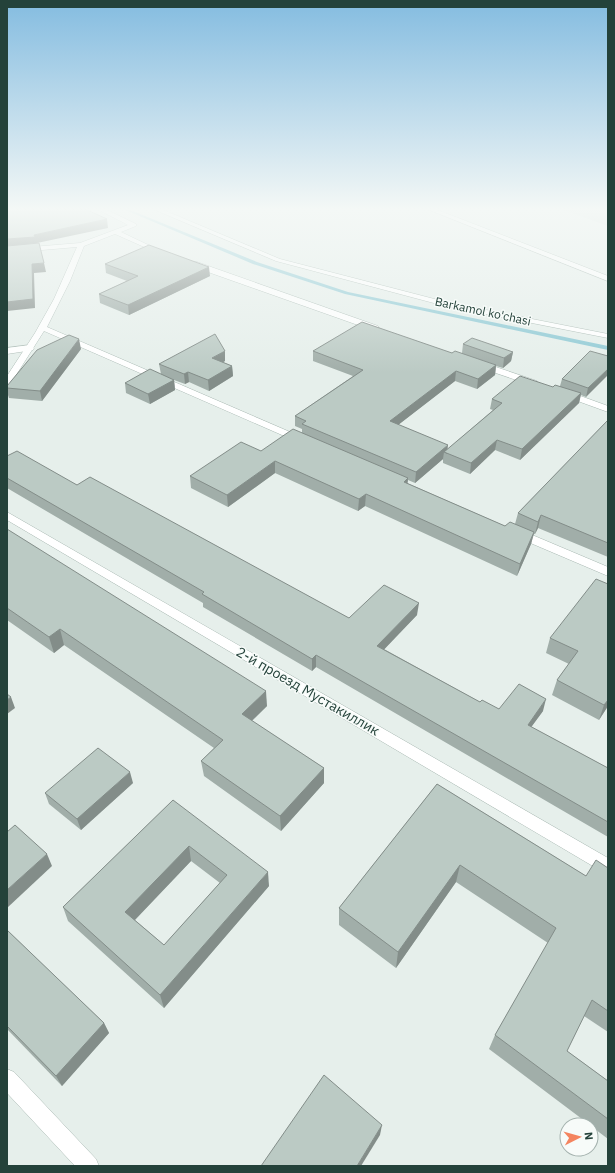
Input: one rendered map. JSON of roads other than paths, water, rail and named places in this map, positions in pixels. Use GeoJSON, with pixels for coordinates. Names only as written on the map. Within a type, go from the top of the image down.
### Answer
{"type":"FeatureCollection","features":[{"type":"Feature","properties":{"kind":"street"},"geometry":{"type":"LineString","coordinates":[[7,383],[43,328],[76,264]]}},
{"type":"Feature","properties":{"kind":"street"},"geometry":{"type":"LineString","coordinates":[[191,264],[380,330]]}},
{"type":"Feature","properties":{"kind":"street","name":"Barkamol ko'chasi"},"geometry":{"type":"LineString","coordinates":[[292,264],[445,304],[608,336]]}},
{"type":"Feature","properties":{"kind":"street"},"geometry":{"type":"LineString","coordinates":[[569,264],[608,279]]}},
{"type":"Feature","properties":{"kind":"street"},"geometry":{"type":"LineString","coordinates":[[43,328],[307,442]]}},
{"type":"Feature","properties":{"kind":"street"},"geometry":{"type":"LineString","coordinates":[[7,351],[30,348]]}},
{"type":"Feature","properties":{"kind":"street"},"geometry":{"type":"LineString","coordinates":[[475,363],[542,386]]}},
{"type":"Feature","properties":{"kind":"street"},"geometry":{"type":"LineString","coordinates":[[556,391],[608,409]]}},
{"type":"Feature","properties":{"kind":"street","name":"2-й проезд Мустакиллик"},"geometry":{"type":"LineString","coordinates":[[7,515],[608,867]]}},
{"type":"Feature","properties":{"kind":"street"},"geometry":{"type":"LineString","coordinates":[[505,528],[608,572]]}},
{"type":"Feature","properties":{"kind":"street"},"geometry":{"type":"LineString","coordinates":[[7,1079],[89,1166]]}},
{"type":"Feature","properties":{"kind":"waterway"},"geometry":{"type":"LineString","coordinates":[[257,264],[347,293],[608,348]]}}]}
